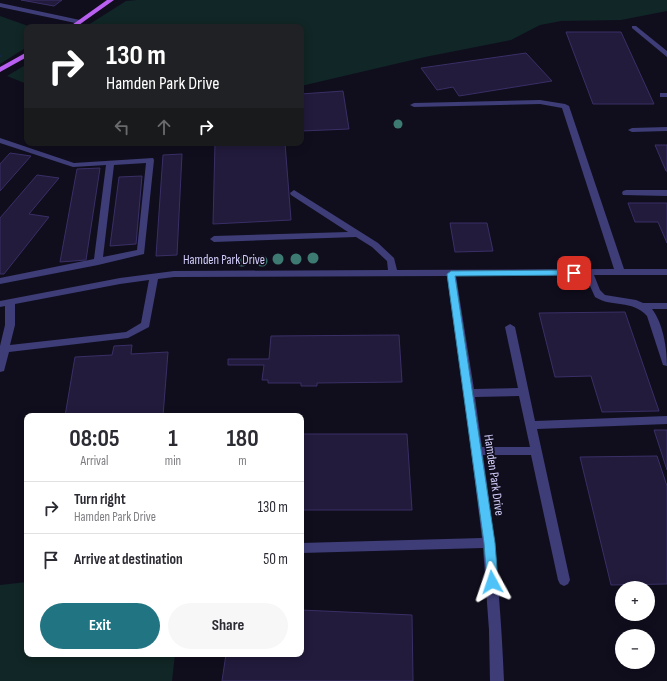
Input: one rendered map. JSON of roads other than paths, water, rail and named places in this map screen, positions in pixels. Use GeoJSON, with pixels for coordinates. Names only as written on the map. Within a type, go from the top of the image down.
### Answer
{"type":"FeatureCollection","features":[{"type":"Feature","properties":{"kind":"main road"},"geometry":{"type":"LineString","coordinates":[[77,24],[111,0]]}},
{"type":"Feature","properties":{"kind":"main road"},"geometry":{"type":"LineString","coordinates":[[0,70],[24,56]]}},
{"type":"Feature","properties":{"kind":"street"},"geometry":{"type":"LineString","coordinates":[[0,5],[80,22]]}},
{"type":"Feature","properties":{"kind":"street"},"geometry":{"type":"LineString","coordinates":[[634,27],[667,55]]}},
{"type":"Feature","properties":{"kind":"street"},"geometry":{"type":"LineString","coordinates":[[414,105],[540,102],[566,106],[620,272]]}},
{"type":"Feature","properties":{"kind":"street"},"geometry":{"type":"LineString","coordinates":[[632,130],[667,130]]}},
{"type":"Feature","properties":{"kind":"street"},"geometry":{"type":"LineString","coordinates":[[0,149],[4,141],[73,165],[150,160],[140,252],[98,262],[0,281]]}},
{"type":"Feature","properties":{"kind":"street"},"geometry":{"type":"LineString","coordinates":[[98,262],[110,162]]}},
{"type":"Feature","properties":{"kind":"street"},"geometry":{"type":"LineString","coordinates":[[294,193],[375,245],[391,260],[393,274]]}},
{"type":"Feature","properties":{"kind":"street"},"geometry":{"type":"LineString","coordinates":[[626,193],[667,193]]}},
{"type":"Feature","properties":{"kind":"street"},"geometry":{"type":"LineString","coordinates":[[214,239],[359,234]]}},
{"type":"Feature","properties":{"kind":"street","name":"Hamden Park Drive"},"geometry":{"type":"LineString","coordinates":[[5,303],[154,276],[174,274],[667,272]]}},
{"type":"Feature","properties":{"kind":"street"},"geometry":{"type":"LineString","coordinates":[[589,273],[598,295],[603,298],[624,300],[641,306],[651,314],[667,362]]}},
{"type":"Feature","properties":{"kind":"street","name":"Hamden Park Drive"},"geometry":{"type":"LineString","coordinates":[[451,274],[489,543],[494,608],[497,681]]}},
{"type":"Feature","properties":{"kind":"street"},"geometry":{"type":"LineString","coordinates":[[5,349],[128,335],[146,325],[154,276]]}},
{"type":"Feature","properties":{"kind":"street"},"geometry":{"type":"LineString","coordinates":[[0,368],[10,325],[5,303]]}},
{"type":"Feature","properties":{"kind":"street"},"geometry":{"type":"LineString","coordinates":[[641,306],[667,306]]}},
{"type":"Feature","properties":{"kind":"street"},"geometry":{"type":"LineString","coordinates":[[510,327],[564,580]]}},
{"type":"Feature","properties":{"kind":"street"},"geometry":{"type":"LineString","coordinates":[[469,393],[524,392]]}},
{"type":"Feature","properties":{"kind":"street"},"geometry":{"type":"LineString","coordinates":[[530,425],[667,420]]}},
{"type":"Feature","properties":{"kind":"street"},"geometry":{"type":"LineString","coordinates":[[477,451],[536,451]]}},
{"type":"Feature","properties":{"kind":"street"},"geometry":{"type":"LineString","coordinates":[[304,548],[489,543]]}}]}
